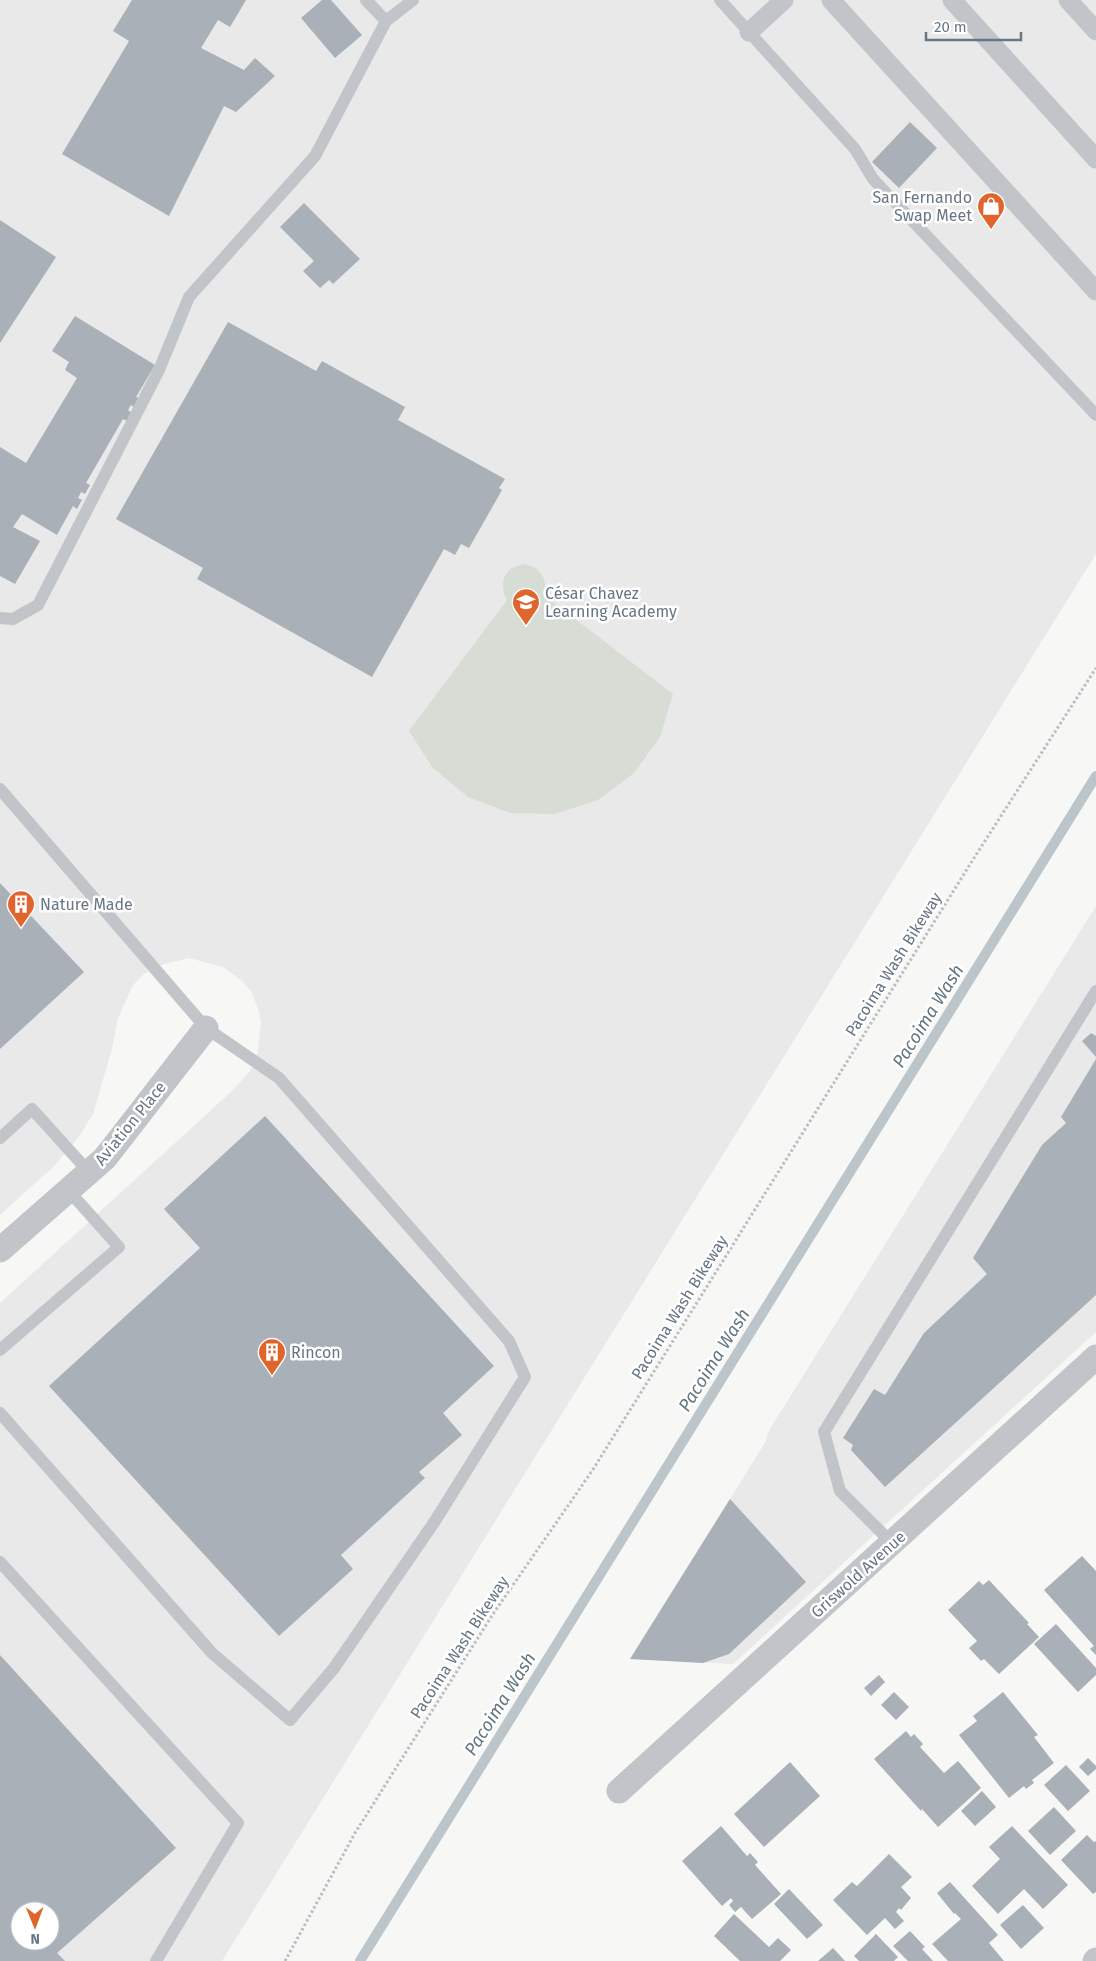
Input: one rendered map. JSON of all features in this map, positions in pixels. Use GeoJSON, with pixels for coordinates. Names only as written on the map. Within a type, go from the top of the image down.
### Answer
{"type":"FeatureCollection","features":[{"type":"Feature","properties":{"kind":"street"},"geometry":{"type":"LineString","coordinates":[[749,32],[784,0]]}},
{"type":"Feature","properties":{"kind":"street"},"geometry":{"type":"LineString","coordinates":[[831,0],[1096,291]]}},
{"type":"Feature","properties":{"kind":"street"},"geometry":{"type":"LineString","coordinates":[[952,0],[1096,158]]}},
{"type":"Feature","properties":{"kind":"street"},"geometry":{"type":"LineString","coordinates":[[1068,0],[1096,31]]}},
{"type":"Feature","properties":{"kind":"street","name":"Aviation Place"},"geometry":{"type":"LineString","coordinates":[[0,1250],[105,1158],[206,1028]]}},
{"type":"Feature","properties":{"kind":"street","name":"Griswold Avenue"},"geometry":{"type":"LineString","coordinates":[[619,1791],[1096,1357]]}},
{"type":"Feature","properties":{"kind":"lane"},"geometry":{"type":"LineString","coordinates":[[366,0],[386,21]]}},
{"type":"Feature","properties":{"kind":"lane"},"geometry":{"type":"LineString","coordinates":[[0,618],[13,619],[38,605],[160,370],[189,297],[315,156],[386,21],[413,0]]}},
{"type":"Feature","properties":{"kind":"lane"},"geometry":{"type":"LineString","coordinates":[[720,0],[855,149],[873,179],[1096,415]]}},
{"type":"Feature","properties":{"kind":"lane"},"geometry":{"type":"LineString","coordinates":[[0,1413],[212,1653],[290,1720],[340,1660],[435,1521],[525,1377],[509,1342],[279,1078],[206,1028],[2,791]]}},
{"type":"Feature","properties":{"kind":"lane"},"geometry":{"type":"LineString","coordinates":[[892,1543],[840,1491],[824,1432],[1096,991]]}},
{"type":"Feature","properties":{"kind":"lane"},"geometry":{"type":"LineString","coordinates":[[0,1138],[32,1109],[89,1172]]}},
{"type":"Feature","properties":{"kind":"lane"},"geometry":{"type":"LineString","coordinates":[[0,1350],[119,1247],[68,1190]]}},
{"type":"Feature","properties":{"kind":"lane"},"geometry":{"type":"LineString","coordinates":[[0,1562],[238,1824],[156,1961]]}},
{"type":"Feature","properties":{"kind":"path","name":"Pacoima Wash Bikeway"},"geometry":{"type":"LineString","coordinates":[[285,1961],[361,1825],[493,1614],[592,1471],[974,858],[1096,668]]}},
{"type":"Feature","properties":{"kind":"shaded area","name":"César Chavez Learning Academy"},"geometry":{"type":"Polygon","coordinates":[[[0,0],[1096,0],[1096,554],[222,1961],[0,1961],[0,1303],[232,1091],[250,1071],[257,1058],[261,1023],[259,1011],[251,991],[240,979],[223,967],[189,958],[161,965],[144,974],[133,985],[118,1018],[112,1049],[93,1114],[78,1138],[53,1167],[0,1215],[0,0]]]}},
{"type":"Feature","properties":{"kind":"shaded area"},"geometry":{"type":"Polygon","coordinates":[[[525,564],[535,568],[542,575],[545,584],[544,595],[673,694],[660,737],[634,773],[598,800],[555,814],[510,813],[468,797],[433,768],[409,731],[507,600],[504,594],[503,582],[508,572],[518,565],[525,564]]]}},
{"type":"Feature","properties":{"kind":"shaded area"},"geometry":{"type":"Polygon","coordinates":[[[1096,906],[1096,1332],[733,1664],[630,1659],[765,1443],[770,1429],[1096,906]]]}},
{"type":"Feature","properties":{"kind":"building"},"geometry":{"type":"Polygon","coordinates":[[[132,0],[246,0],[230,27],[218,20],[201,48],[244,70],[255,58],[275,76],[236,112],[224,106],[169,216],[62,154],[129,41],[113,31],[132,0]]]}},
{"type":"Feature","properties":{"kind":"building"},"geometry":{"type":"Polygon","coordinates":[[[322,0],[331,0],[362,35],[335,58],[301,18],[322,0]]]}},
{"type":"Feature","properties":{"kind":"building"},"geometry":{"type":"Polygon","coordinates":[[[910,122],[937,148],[899,188],[872,162],[910,122]]]}},
{"type":"Feature","properties":{"kind":"building"},"geometry":{"type":"Polygon","coordinates":[[[304,203],[360,259],[333,284],[329,280],[320,288],[303,271],[314,261],[280,227],[304,203]]]}},
{"type":"Feature","properties":{"kind":"building"},"geometry":{"type":"Polygon","coordinates":[[[0,220],[56,257],[0,343],[0,220]]]}},
{"type":"Feature","properties":{"kind":"building"},"geometry":{"type":"Polygon","coordinates":[[[75,316],[155,365],[136,397],[139,398],[134,407],[131,405],[128,410],[132,413],[127,421],[123,419],[86,483],[90,485],[85,494],[81,492],[78,498],[82,500],[77,509],[73,506],[57,535],[22,514],[13,527],[40,541],[15,584],[0,576],[0,447],[26,463],[77,378],[65,370],[69,362],[52,351],[75,316]]]}},
{"type":"Feature","properties":{"kind":"building"},"geometry":{"type":"Polygon","coordinates":[[[228,322],[316,371],[322,361],[405,407],[398,420],[505,479],[499,488],[502,490],[469,548],[461,544],[455,555],[444,549],[372,677],[197,579],[203,568],[116,519],[228,322]]]}},
{"type":"Feature","properties":{"kind":"building","name":"Nature Made"},"geometry":{"type":"Polygon","coordinates":[[[0,883],[84,972],[0,1049],[0,883]]]}},
{"type":"Feature","properties":{"kind":"building"},"geometry":{"type":"Polygon","coordinates":[[[1091,1033],[1096,1036],[1096,1057],[1082,1041],[1091,1033]]]}},
{"type":"Feature","properties":{"kind":"building"},"geometry":{"type":"Polygon","coordinates":[[[1096,1059],[1096,1295],[885,1487],[851,1450],[853,1445],[843,1438],[874,1389],[885,1395],[924,1333],[987,1274],[973,1258],[1042,1145],[1066,1123],[1061,1117],[1096,1059]]]}},
{"type":"Feature","properties":{"kind":"building","name":"Rincon"},"geometry":{"type":"Polygon","coordinates":[[[265,1116],[494,1366],[443,1413],[462,1435],[419,1472],[425,1478],[341,1555],[353,1569],[279,1636],[49,1386],[200,1248],[164,1209],[265,1116]]]}},
{"type":"Feature","properties":{"kind":"building"},"geometry":{"type":"Polygon","coordinates":[[[730,1499],[806,1582],[729,1654],[703,1663],[630,1659],[730,1499]]]}},
{"type":"Feature","properties":{"kind":"building"},"geometry":{"type":"Polygon","coordinates":[[[1082,1556],[1096,1571],[1096,1655],[1090,1649],[1094,1646],[1044,1590],[1082,1556]]]}},
{"type":"Feature","properties":{"kind":"building"},"geometry":{"type":"Polygon","coordinates":[[[989,1580],[1029,1623],[1027,1624],[1039,1637],[999,1674],[984,1659],[981,1661],[969,1648],[977,1641],[948,1610],[979,1581],[983,1585],[989,1580]]]}},
{"type":"Feature","properties":{"kind":"building"},"geometry":{"type":"Polygon","coordinates":[[[1056,1624],[1096,1668],[1096,1675],[1078,1692],[1034,1644],[1056,1624]]]}},
{"type":"Feature","properties":{"kind":"building"},"geometry":{"type":"Polygon","coordinates":[[[0,1655],[176,1848],[60,1950],[60,1901],[10,1901],[10,1951],[59,1951],[57,1953],[65,1961],[0,1961],[0,1655]]]}},
{"type":"Feature","properties":{"kind":"building"},"geometry":{"type":"Polygon","coordinates":[[[879,1675],[885,1682],[871,1696],[864,1688],[879,1675]]]}},
{"type":"Feature","properties":{"kind":"building"},"geometry":{"type":"Polygon","coordinates":[[[894,1692],[909,1707],[896,1720],[881,1705],[894,1692]]]}},
{"type":"Feature","properties":{"kind":"building"},"geometry":{"type":"Polygon","coordinates":[[[1003,1692],[1038,1735],[1034,1737],[1054,1763],[1032,1780],[1034,1783],[1026,1789],[1024,1786],[1009,1798],[959,1735],[977,1721],[973,1716],[1003,1692]]]}},
{"type":"Feature","properties":{"kind":"building"},"geometry":{"type":"Polygon","coordinates":[[[906,1731],[911,1737],[914,1734],[923,1744],[920,1747],[944,1773],[958,1761],[981,1788],[938,1827],[874,1759],[906,1731]]]}},
{"type":"Feature","properties":{"kind":"building"},"geometry":{"type":"Polygon","coordinates":[[[1088,1758],[1096,1766],[1096,1769],[1088,1776],[1079,1767],[1088,1758]]]}},
{"type":"Feature","properties":{"kind":"building"},"geometry":{"type":"Polygon","coordinates":[[[790,1762],[820,1796],[764,1847],[734,1814],[790,1762]]]}},
{"type":"Feature","properties":{"kind":"building"},"geometry":{"type":"Polygon","coordinates":[[[1066,1765],[1090,1791],[1068,1811],[1044,1785],[1066,1765]]]}},
{"type":"Feature","properties":{"kind":"building"},"geometry":{"type":"Polygon","coordinates":[[[982,1791],[996,1807],[975,1826],[961,1811],[982,1791]]]}},
{"type":"Feature","properties":{"kind":"building"},"geometry":{"type":"Polygon","coordinates":[[[1054,1807],[1076,1831],[1050,1855],[1028,1831],[1054,1807]]]}},
{"type":"Feature","properties":{"kind":"building"},"geometry":{"type":"Polygon","coordinates":[[[721,1826],[747,1856],[750,1853],[758,1862],[755,1865],[781,1894],[752,1919],[741,1907],[735,1912],[729,1905],[733,1901],[731,1898],[722,1906],[682,1861],[721,1826]]]}},
{"type":"Feature","properties":{"kind":"building"},"geometry":{"type":"Polygon","coordinates":[[[1012,1826],[1068,1885],[1043,1909],[1024,1889],[998,1914],[972,1886],[1000,1859],[989,1847],[1012,1826]]]}},
{"type":"Feature","properties":{"kind":"building"},"geometry":{"type":"Polygon","coordinates":[[[1087,1835],[1094,1842],[1096,1841],[1096,1892],[1093,1894],[1061,1860],[1087,1835]]]}},
{"type":"Feature","properties":{"kind":"building"},"geometry":{"type":"Polygon","coordinates":[[[889,1854],[912,1877],[901,1887],[911,1898],[901,1910],[899,1908],[896,1912],[904,1921],[895,1929],[885,1918],[867,1935],[833,1900],[852,1882],[857,1886],[889,1854]]]}},
{"type":"Feature","properties":{"kind":"building"},"geometry":{"type":"Polygon","coordinates":[[[950,1882],[998,1935],[989,1943],[1004,1961],[948,1961],[932,1944],[961,1919],[954,1914],[937,1893],[950,1882]]]}},
{"type":"Feature","properties":{"kind":"building"},"geometry":{"type":"Polygon","coordinates":[[[789,1889],[823,1925],[807,1939],[774,1904],[789,1889]]]}},
{"type":"Feature","properties":{"kind":"building"},"geometry":{"type":"Polygon","coordinates":[[[1023,1905],[1044,1928],[1021,1949],[1000,1925],[1023,1905]]]}},
{"type":"Feature","properties":{"kind":"building"},"geometry":{"type":"Polygon","coordinates":[[[734,1914],[769,1947],[778,1938],[791,1950],[780,1961],[740,1961],[714,1936],[734,1914]]]}},
{"type":"Feature","properties":{"kind":"building"},"geometry":{"type":"Polygon","coordinates":[[[910,1931],[925,1947],[922,1949],[933,1961],[908,1961],[893,1946],[910,1931]]]}},
{"type":"Feature","properties":{"kind":"building"},"geometry":{"type":"Polygon","coordinates":[[[876,1934],[898,1957],[894,1961],[859,1961],[854,1956],[876,1934]]]}},
{"type":"Feature","properties":{"kind":"building"},"geometry":{"type":"Polygon","coordinates":[[[833,1948],[845,1961],[818,1961],[833,1948]]]}},
{"type":"Feature","properties":{"kind":"waterway","name":"Pacoima Wash"},"geometry":{"type":"LineString","coordinates":[[360,1961],[1096,776]]}},
{"type":"Feature","properties":{"kind":"place","name":"San Fernando Swap Meet"},"geometry":{"type":"Point","coordinates":[991,230]}},
{"type":"Feature","properties":{"kind":"place","name":"César Chavez Learning Academy"},"geometry":{"type":"Point","coordinates":[526,626]}},
{"type":"Feature","properties":{"kind":"place","name":"Nature Made"},"geometry":{"type":"Point","coordinates":[21,928]}},
{"type":"Feature","properties":{"kind":"place","name":"Rincon"},"geometry":{"type":"Point","coordinates":[272,1376]}}]}
